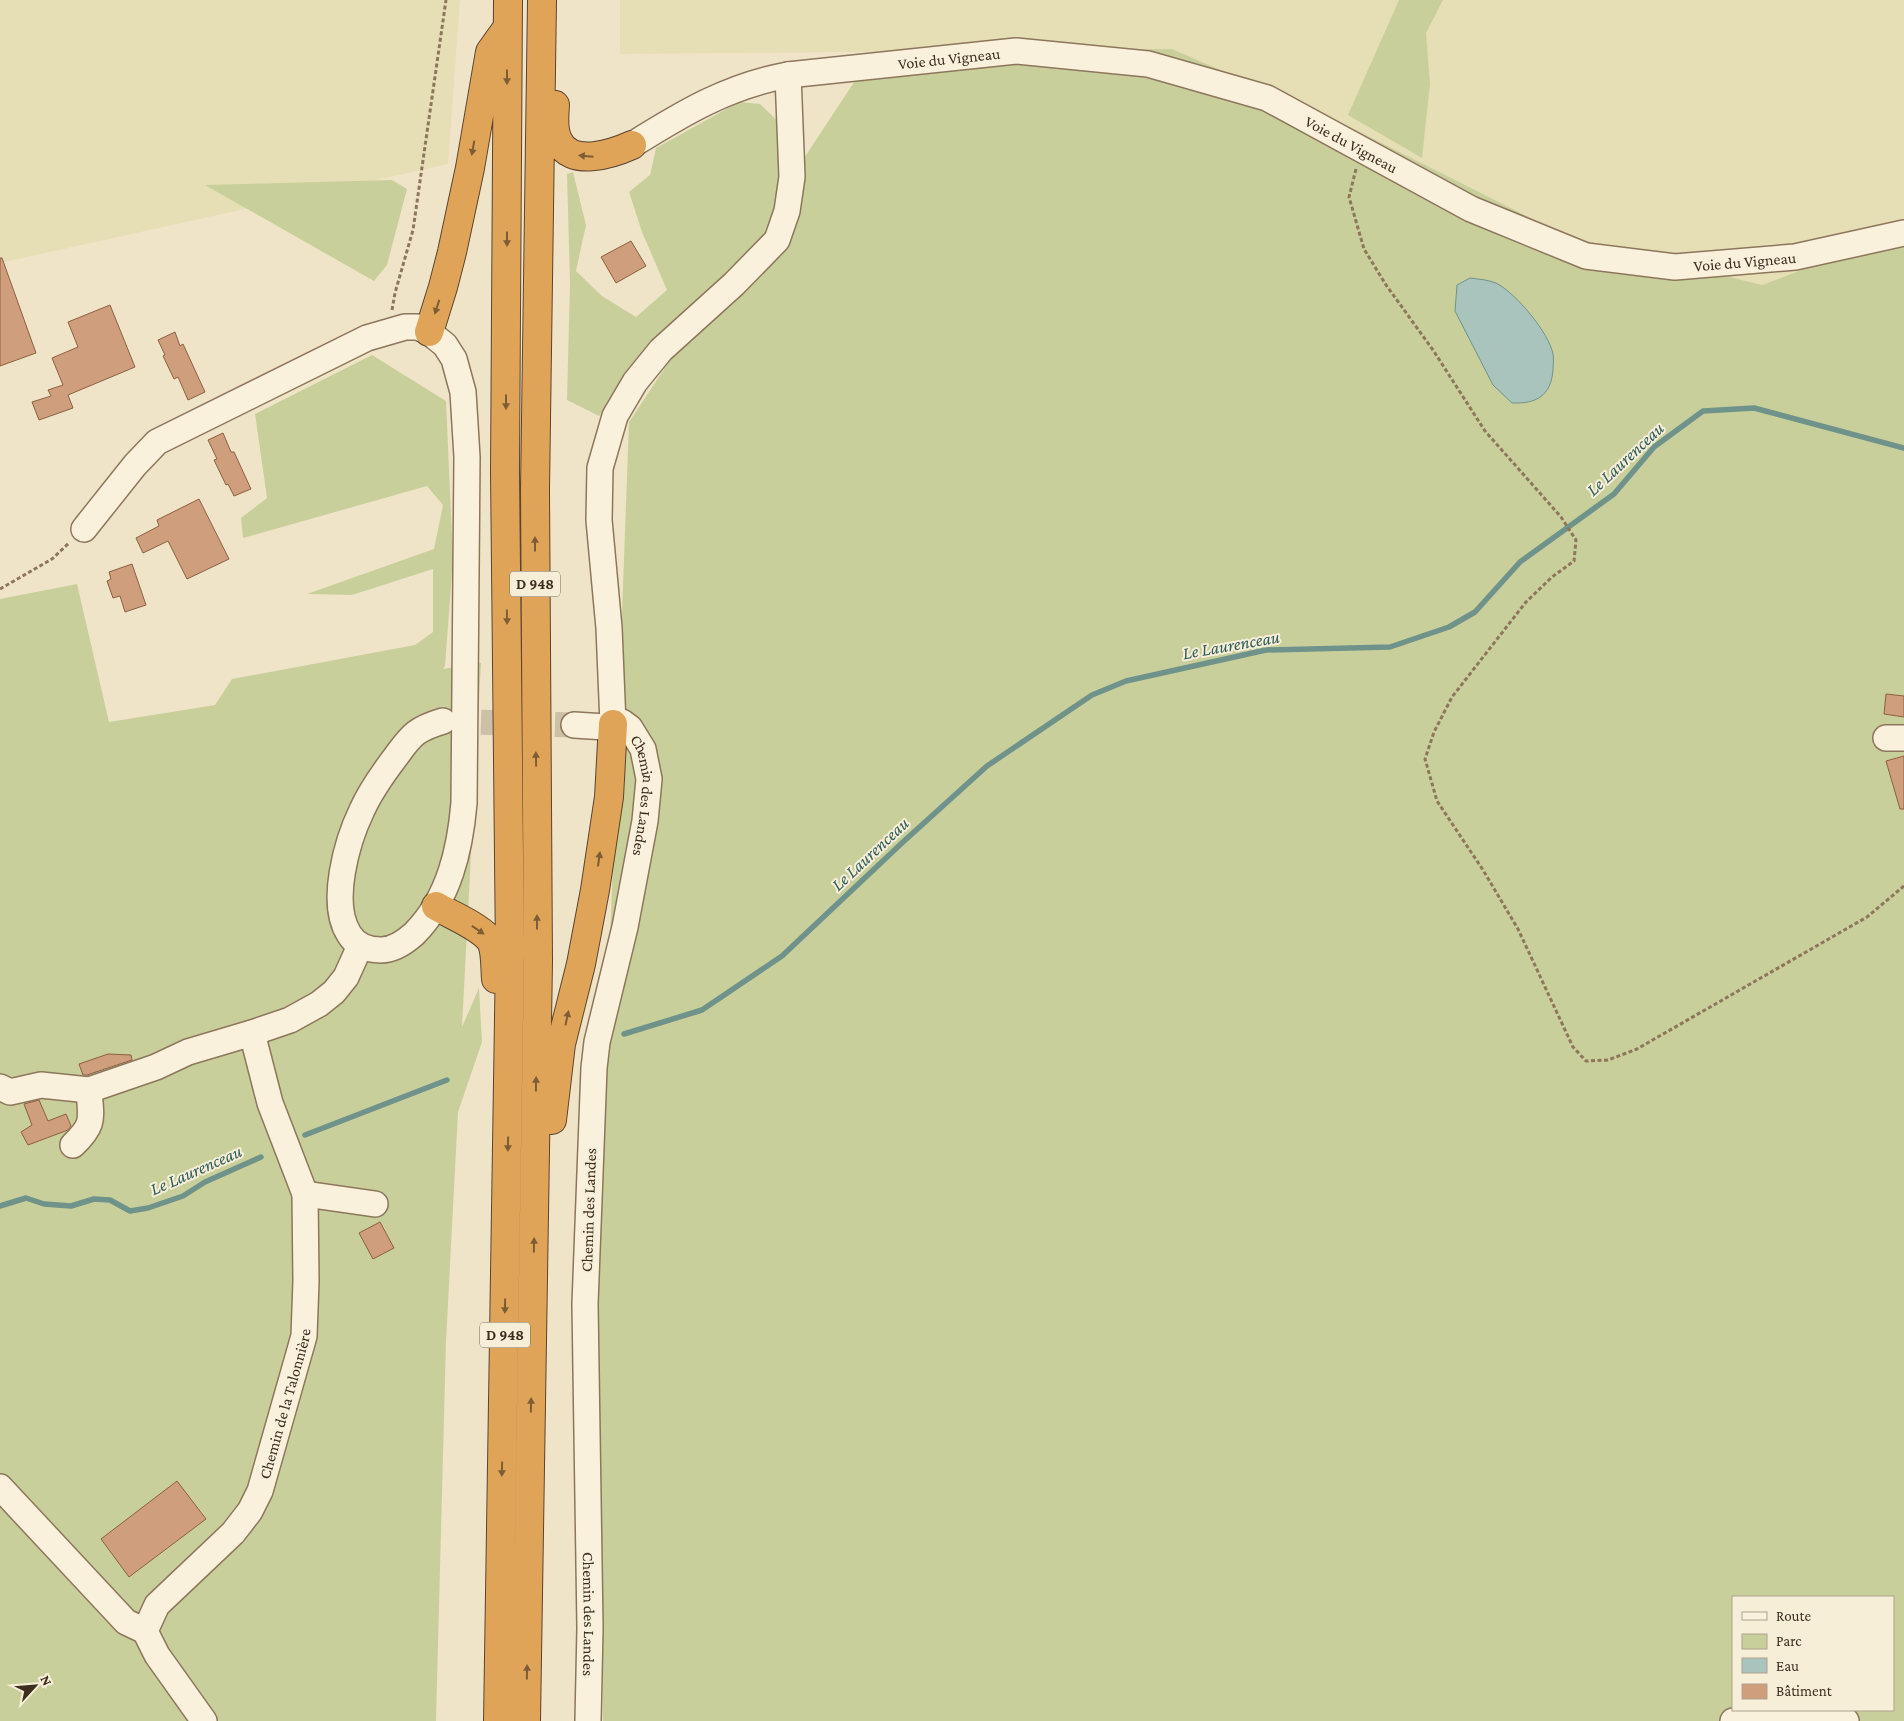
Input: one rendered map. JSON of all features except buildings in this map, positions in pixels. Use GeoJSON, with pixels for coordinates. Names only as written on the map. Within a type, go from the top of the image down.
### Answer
{"type":"FeatureCollection","features":[{"type":"Feature","properties":{"kind":"highway","name":"D 948"},"geometry":{"type":"LineString","coordinates":[[498,1721],[509,1078],[510,868],[505,472],[508,0]]}},
{"type":"Feature","properties":{"kind":"highway","name":"D 948"},"geometry":{"type":"LineString","coordinates":[[526,1721],[538,951],[534,490],[542,0]]}},
{"type":"Feature","properties":{"kind":"highway"},"geometry":{"type":"LineString","coordinates":[[557,0],[554,119],[558,142],[564,150],[580,156],[611,153],[632,145]]}},
{"type":"Feature","properties":{"kind":"highway"},"geometry":{"type":"LineString","coordinates":[[429,332],[452,252],[470,168],[490,52],[507,28]]}},
{"type":"Feature","properties":{"kind":"highway"},"geometry":{"type":"LineString","coordinates":[[535,1168],[550,1144],[555,1084],[561,1044],[581,964],[595,890],[608,797],[613,724]]}},
{"type":"Feature","properties":{"kind":"highway"},"geometry":{"type":"LineString","coordinates":[[436,906],[484,934],[491,942],[495,961],[497,1046],[509,1078]]}},
{"type":"Feature","properties":{"kind":"street","name":"Voie du Vigneau"},"geometry":{"type":"LineString","coordinates":[[632,145],[710,99],[762,80],[788,75],[1016,51],[1148,64],[1267,98],[1470,209],[1586,256],[1675,267],[1795,258],[1904,233]]}},
{"type":"Feature","properties":{"kind":"street"},"geometry":{"type":"LineString","coordinates":[[574,725],[606,727],[613,724],[609,628],[599,520],[600,468],[615,416],[635,382],[661,350],[734,284],[777,240],[787,211],[792,177],[788,75]]}},
{"type":"Feature","properties":{"kind":"street"},"geometry":{"type":"LineString","coordinates":[[84,529],[135,465],[157,442],[367,338],[412,327],[429,332],[445,345],[454,359],[463,392],[467,457],[464,802],[461,833],[450,876],[436,906],[425,922],[410,938],[386,950],[374,950],[360,946],[349,935],[343,922],[340,904],[341,886],[351,840],[372,791],[404,745],[415,733],[443,721]]}},
{"type":"Feature","properties":{"kind":"street","name":"Chemin des Landes"},"geometry":{"type":"LineString","coordinates":[[588,1721],[590,1628],[584,1304],[594,1068],[597,1042],[625,926],[645,822],[649,779],[643,749],[630,728],[622,722],[613,724]]}},
{"type":"Feature","properties":{"kind":"street"},"geometry":{"type":"LineString","coordinates":[[0,1087],[10,1092],[41,1085],[89,1090],[156,1067],[188,1052],[290,1020],[319,1004],[334,992],[346,977],[360,946]]}},
{"type":"Feature","properties":{"kind":"street","name":"Chemin de la Talonnière"},"geometry":{"type":"LineString","coordinates":[[145,1631],[157,1605],[233,1532],[250,1511],[260,1491],[304,1336],[306,1282],[305,1194],[270,1103],[252,1033]]}},
{"type":"Feature","properties":{"kind":"street"},"geometry":{"type":"LineString","coordinates":[[73,1145],[87,1132],[91,1118],[89,1090]]}},
{"type":"Feature","properties":{"kind":"street"},"geometry":{"type":"LineString","coordinates":[[305,1194],[375,1204]]}},
{"type":"Feature","properties":{"kind":"street"},"geometry":{"type":"LineString","coordinates":[[0,1487],[126,1622],[145,1631],[157,1655],[204,1721]]}},
{"type":"Feature","properties":{"kind":"street"},"geometry":{"type":"LineString","coordinates":[[1733,1721],[1768,1715],[1838,1717],[1846,1721]]}},
{"type":"Feature","properties":{"kind":"path"},"geometry":{"type":"LineString","coordinates":[[392,331],[391,316],[395,293],[414,230],[446,0]]}},
{"type":"Feature","properties":{"kind":"path"},"geometry":{"type":"LineString","coordinates":[[1363,150],[1352,178],[1349,197],[1364,249],[1386,285],[1433,350],[1485,431],[1561,517],[1576,540],[1574,561],[1552,577],[1526,602],[1452,697],[1434,732],[1425,759],[1437,801],[1483,870],[1518,929],[1573,1047],[1586,1060],[1608,1060],[1637,1049],[1867,917],[1904,886]]}},
{"type":"Feature","properties":{"kind":"path"},"geometry":{"type":"LineString","coordinates":[[0,589],[52,559],[84,529]]}},
{"type":"Feature","properties":{"kind":"shaded area"},"geometry":{"type":"Polygon","coordinates":[[[0,0],[460,0],[448,164],[0,263],[0,0]]]}},
{"type":"Feature","properties":{"kind":"shaded area"},"geometry":{"type":"Polygon","coordinates":[[[620,0],[1904,0],[1904,231],[1762,285],[1566,236],[1334,119],[1172,49],[620,54],[620,0]]]}},
{"type":"Feature","properties":{"kind":"green space"},"geometry":{"type":"Polygon","coordinates":[[[1399,0],[1443,0],[1426,33],[1430,84],[1422,158],[1348,115],[1399,0]]]}},
{"type":"Feature","properties":{"kind":"green space"},"geometry":{"type":"Polygon","coordinates":[[[1172,49],[1334,119],[1566,236],[1762,285],[1904,231],[1904,1721],[1830,1721],[1815,1711],[1894,1711],[1894,1596],[1732,1596],[1732,1711],[1734,1721],[603,1721],[597,1295],[629,422],[727,274],[669,326],[599,416],[567,400],[570,282],[567,174],[573,172],[586,225],[576,271],[602,296],[636,317],[667,290],[642,232],[629,192],[650,175],[656,148],[739,102],[760,104],[782,125],[781,193],[874,52],[1172,49]]]}},
{"type":"Feature","properties":{"kind":"green space"},"geometry":{"type":"Polygon","coordinates":[[[392,180],[407,189],[387,265],[374,281],[205,185],[392,180]]]}},
{"type":"Feature","properties":{"kind":"green space"},"geometry":{"type":"Polygon","coordinates":[[[372,355],[446,401],[453,559],[445,666],[443,669],[481,663],[462,1027],[479,988],[482,1042],[458,1112],[446,1342],[436,1721],[0,1721],[0,599],[77,584],[109,722],[215,705],[232,679],[415,645],[433,632],[433,569],[352,595],[307,594],[434,549],[443,505],[427,486],[243,538],[241,518],[267,498],[255,414],[372,355]]]}},
{"type":"Feature","properties":{"kind":"water"},"geometry":{"type":"Polygon","coordinates":[[[1470,278],[1493,282],[1504,288],[1522,304],[1545,335],[1553,354],[1553,370],[1549,386],[1541,397],[1528,402],[1512,403],[1493,385],[1455,311],[1457,285],[1470,278]]]}},
{"type":"Feature","properties":{"kind":"waterway","name":"Le Laurenceau"},"geometry":{"type":"LineString","coordinates":[[624,1034],[702,1010],[782,956],[987,766],[1092,695],[1126,681],[1266,650],[1390,647],[1449,627],[1475,612],[1520,562],[1614,494],[1654,447],[1703,411],[1754,408],[1904,448]]}},
{"type":"Feature","properties":{"kind":"waterway","name":"Le Laurenceau"},"geometry":{"type":"LineString","coordinates":[[305,1135],[447,1080]]}},
{"type":"Feature","properties":{"kind":"waterway","name":"Le Laurenceau"},"geometry":{"type":"LineString","coordinates":[[0,1206],[26,1198],[44,1204],[71,1206],[94,1199],[110,1200],[130,1211],[148,1208],[183,1196],[205,1182],[261,1157]]}},
{"type":"Feature","properties":{"kind":"tunnel"},"geometry":{"type":"LineString","coordinates":[[444,721],[574,725]]}}]}
